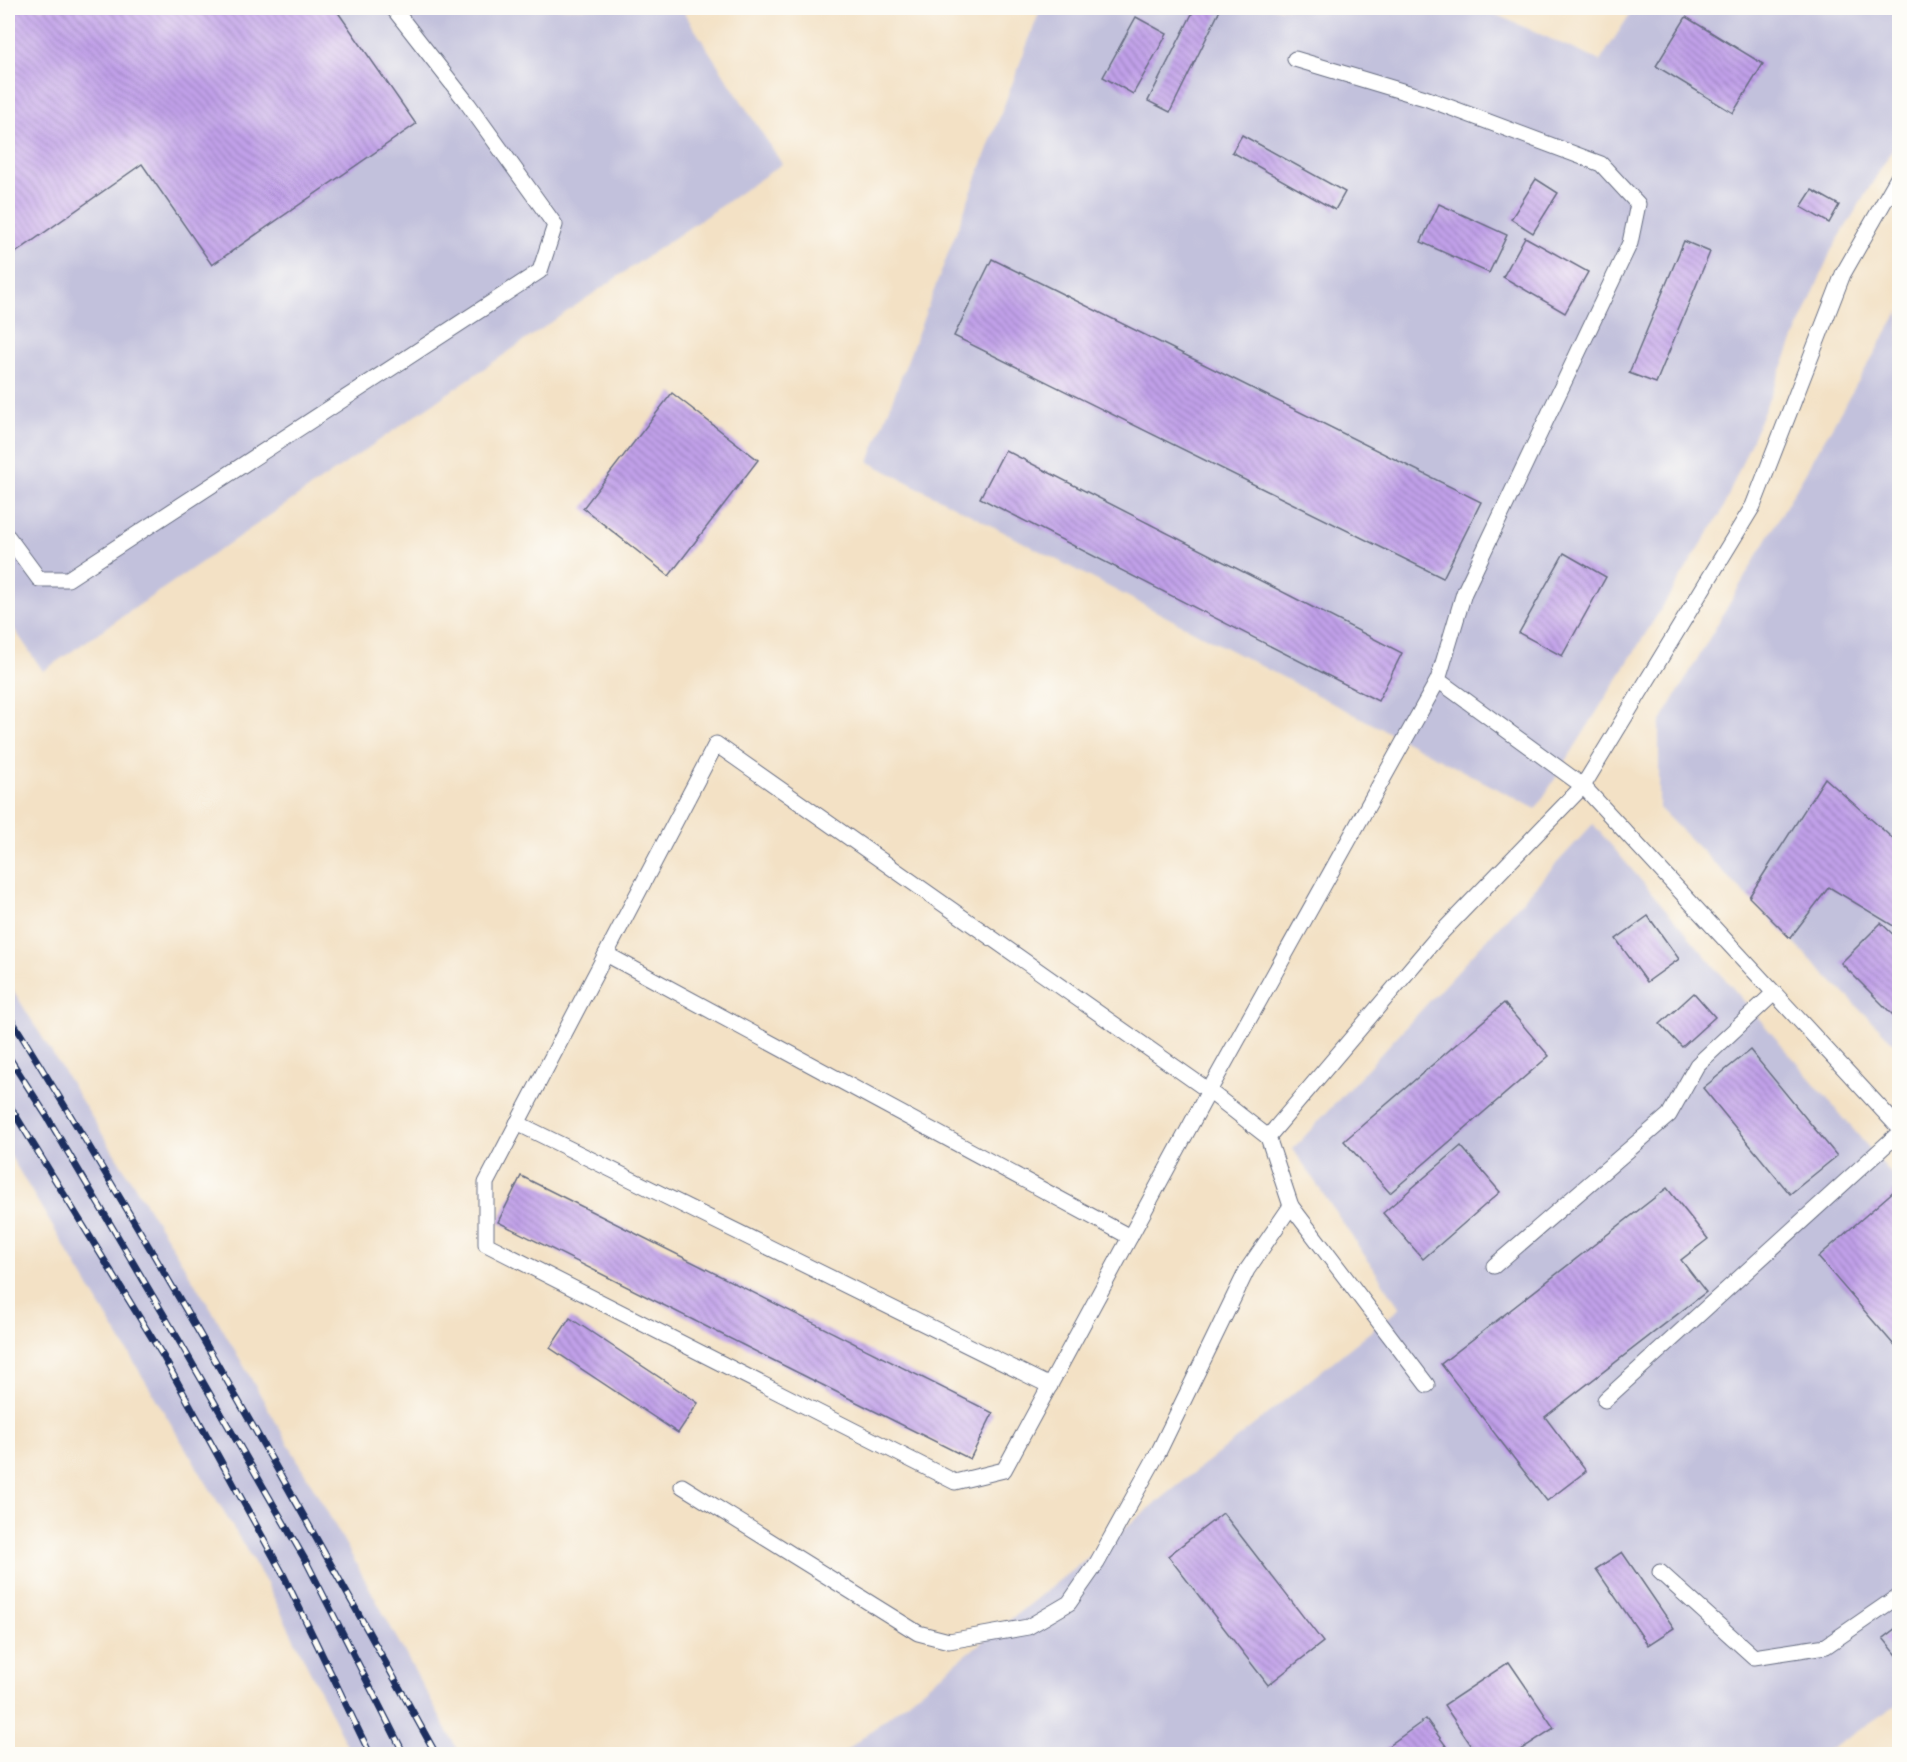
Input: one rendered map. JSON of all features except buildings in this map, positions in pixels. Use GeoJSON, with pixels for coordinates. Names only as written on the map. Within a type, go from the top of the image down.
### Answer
{"type":"FeatureCollection","features":[{"type":"Feature","properties":{"kind":"lane"},"geometry":{"type":"LineString","coordinates":[[8,537],[39,579],[68,579],[540,271],[555,225],[468,104],[393,8]]}},
{"type":"Feature","properties":{"kind":"lane"},"geometry":{"type":"LineString","coordinates":[[1295,59],[1425,98],[1601,164],[1638,204],[1630,243],[1464,593],[1438,680],[1209,1090],[1004,1470],[955,1482],[486,1244],[486,1184],[716,744],[1209,1090],[1268,1137],[1291,1206],[1427,1385]]}},
{"type":"Feature","properties":{"kind":"lane"},"geometry":{"type":"LineString","coordinates":[[1268,1137],[1439,935],[1583,786],[1753,506],[1843,274],[1899,174]]}},
{"type":"Feature","properties":{"kind":"lane"},"geometry":{"type":"LineString","coordinates":[[1438,680],[1583,786],[1899,1130],[1605,1400]]}},
{"type":"Feature","properties":{"kind":"lane"},"geometry":{"type":"LineString","coordinates":[[606,954],[1130,1237]]}},
{"type":"Feature","properties":{"kind":"lane"},"geometry":{"type":"LineString","coordinates":[[1494,1266],[1669,1115],[1697,1065],[1774,993]]}},
{"type":"Feature","properties":{"kind":"lane"},"geometry":{"type":"LineString","coordinates":[[517,1123],[1050,1386]]}},
{"type":"Feature","properties":{"kind":"lane"},"geometry":{"type":"LineString","coordinates":[[682,1486],[918,1633],[949,1641],[1028,1627],[1069,1603],[1096,1563],[1159,1451],[1247,1270],[1291,1206]]}},
{"type":"Feature","properties":{"kind":"lane"},"geometry":{"type":"LineString","coordinates":[[1660,1572],[1754,1657],[1826,1646],[1899,1595]]}},
{"type":"Feature","properties":{"kind":"shaded area"},"geometry":{"type":"Polygon","coordinates":[[[8,8],[681,8],[782,164],[43,671],[8,620],[8,8]]]}},
{"type":"Feature","properties":{"kind":"shaded area"},"geometry":{"type":"Polygon","coordinates":[[[1041,8],[1481,8],[1600,61],[1634,8],[1899,8],[1899,139],[1831,251],[1721,513],[1536,809],[869,462],[1041,8]]]}},
{"type":"Feature","properties":{"kind":"shaded area"},"geometry":{"type":"Polygon","coordinates":[[[1899,311],[1899,1048],[1659,808],[1659,725],[1899,311]]]}},
{"type":"Feature","properties":{"kind":"shaded area"},"geometry":{"type":"Polygon","coordinates":[[[1593,824],[1899,1183],[1899,1703],[1824,1754],[842,1754],[1400,1308],[1293,1149],[1593,824]]]}},
{"type":"Feature","properties":{"kind":"shaded area"},"geometry":{"type":"Polygon","coordinates":[[[8,982],[217,1319],[341,1536],[460,1754],[351,1754],[267,1584],[8,1152],[8,982]]]}},
{"type":"Feature","properties":{"kind":"railway"},"geometry":{"type":"LineString","coordinates":[[8,1014],[227,1381],[436,1754]]}},
{"type":"Feature","properties":{"kind":"railway"},"geometry":{"type":"LineString","coordinates":[[8,1056],[46,1115],[307,1563],[404,1754]]}},
{"type":"Feature","properties":{"kind":"railway"},"geometry":{"type":"LineString","coordinates":[[8,1103],[163,1356],[284,1576],[370,1754]]}}]}
